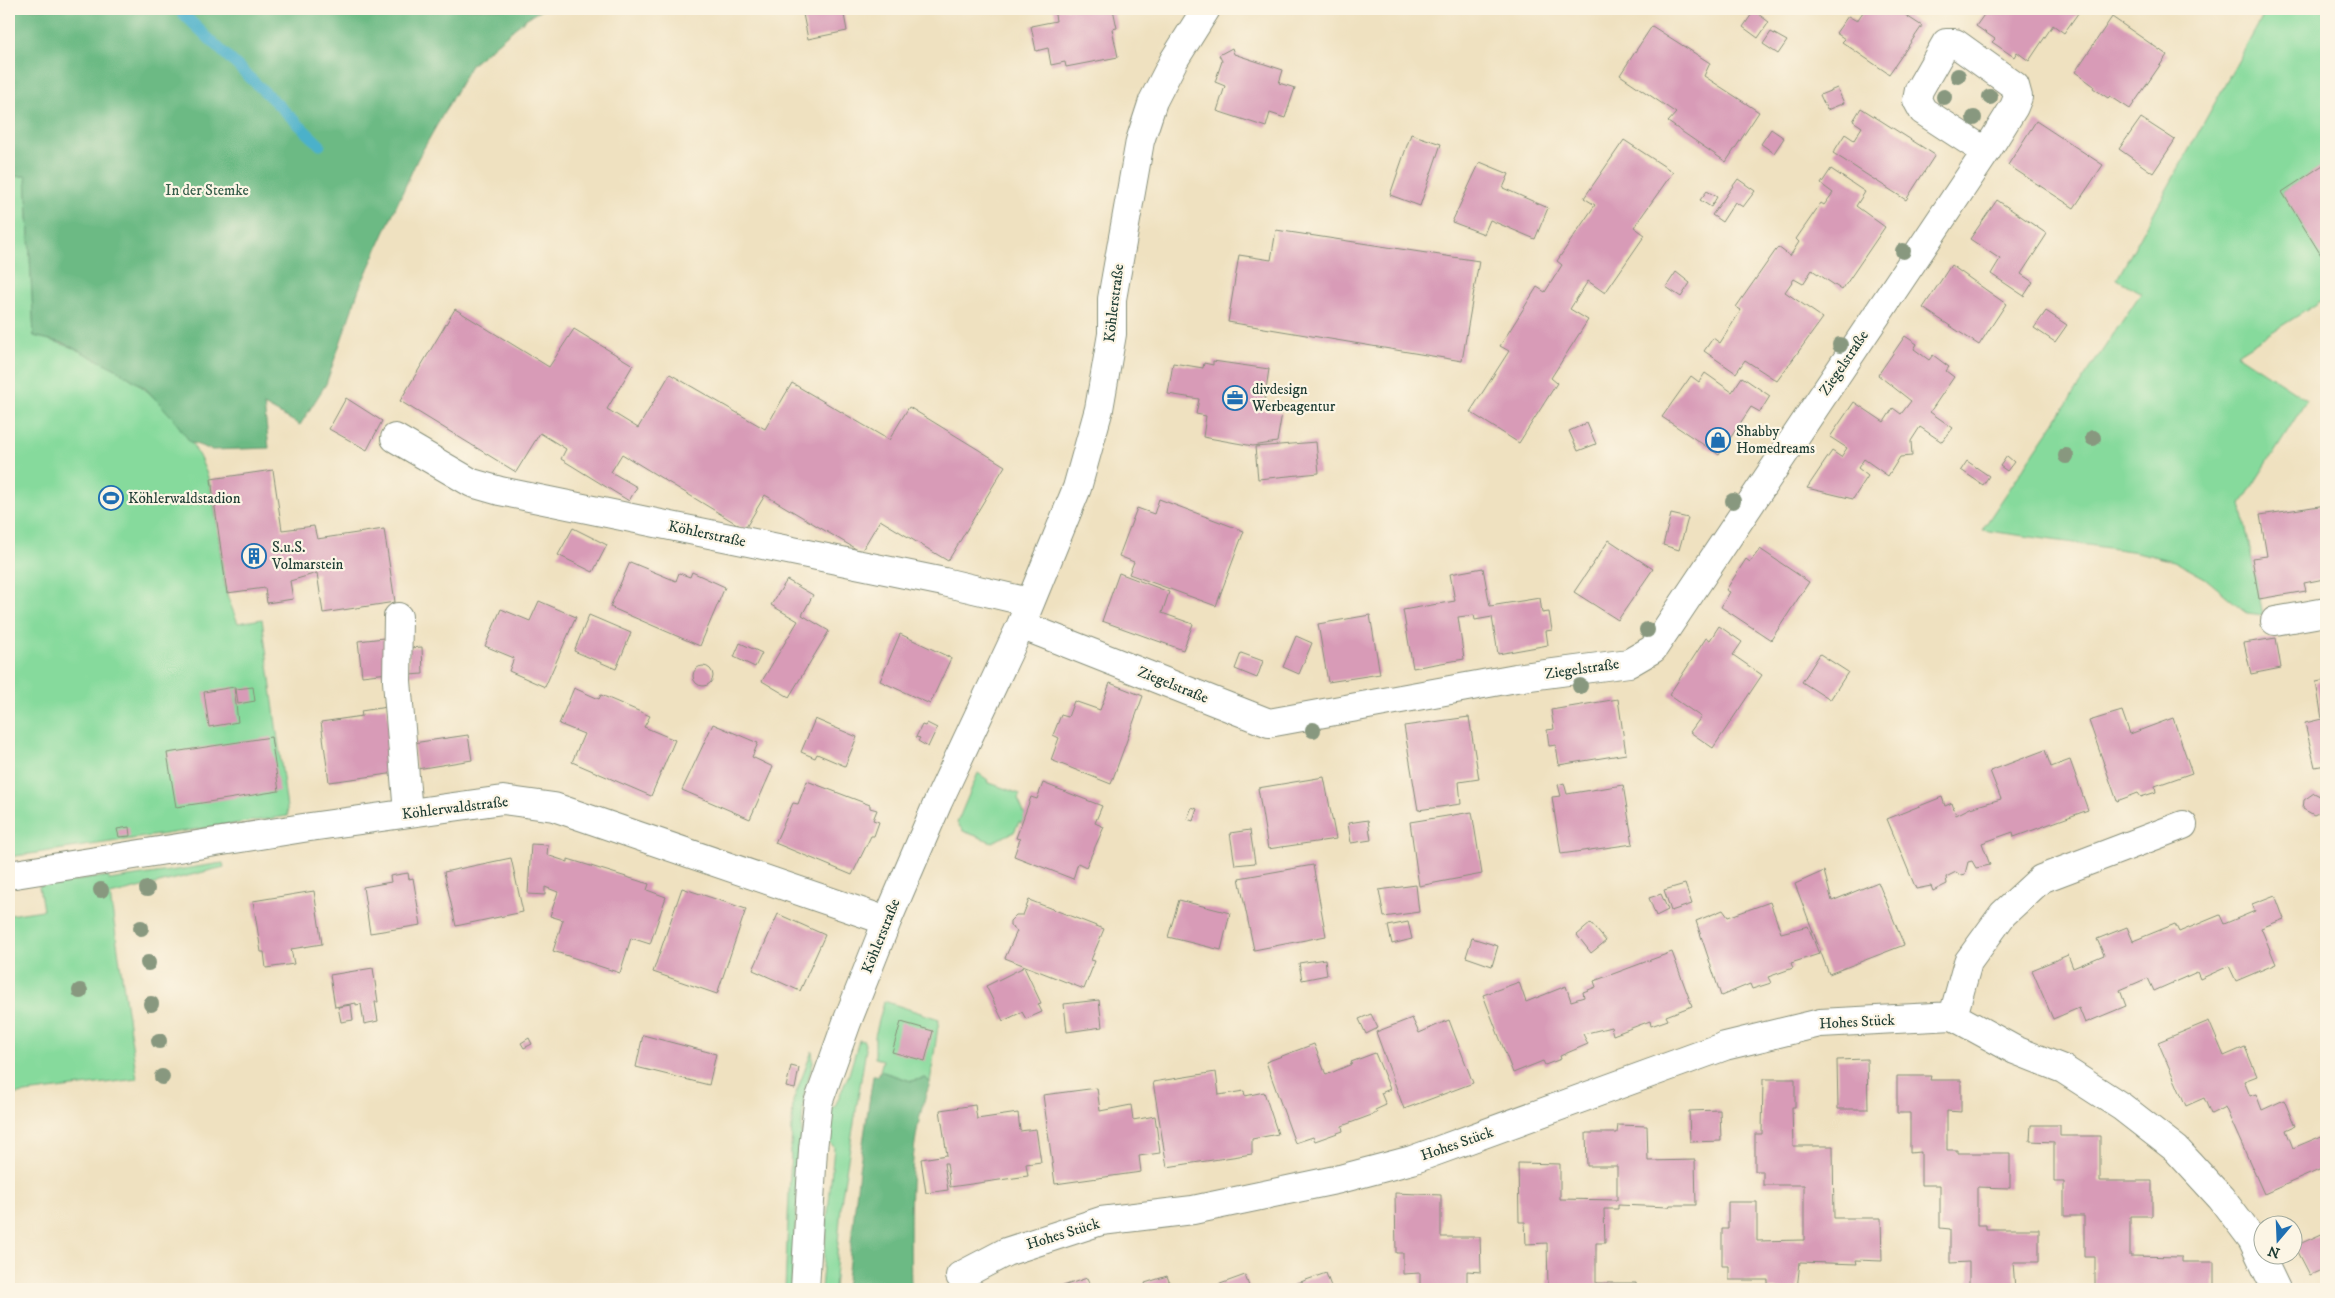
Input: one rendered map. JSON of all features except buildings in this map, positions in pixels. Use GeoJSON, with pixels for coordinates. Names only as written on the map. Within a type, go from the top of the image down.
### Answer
{"type":"FeatureCollection","features":[{"type":"Feature","properties":{"kind":"street","name":"Köhlerstraße"},"geometry":{"type":"LineString","coordinates":[[805,1289],[812,1149],[818,1103],[847,1022],[887,921],[938,802],[1025,614],[1077,488],[1098,409],[1112,334],[1112,298],[1140,141],[1153,101],[1174,60],[1206,9]]}},
{"type":"Feature","properties":{"kind":"street","name":"Ziegelstraße"},"geometry":{"type":"LineString","coordinates":[[1025,614],[1269,723],[1516,678],[1629,663],[1653,649],[1986,152]]}},
{"type":"Feature","properties":{"kind":"street","name":"Köhlerstraße"},"geometry":{"type":"LineString","coordinates":[[395,438],[472,483],[500,491],[935,580],[1025,614]]}},
{"type":"Feature","properties":{"kind":"street"},"geometry":{"type":"LineString","coordinates":[[2275,621],[2326,612]]}},
{"type":"Feature","properties":{"kind":"street"},"geometry":{"type":"LineString","coordinates":[[398,616],[397,682],[408,813]]}},
{"type":"Feature","properties":{"kind":"street","name":"Köhlerwaldstraße"},"geometry":{"type":"LineString","coordinates":[[9,876],[408,813],[503,800],[554,807],[887,921]]}},
{"type":"Feature","properties":{"kind":"street"},"geometry":{"type":"LineString","coordinates":[[2183,825],[2041,879],[2003,914],[1968,962],[1953,1016],[2015,1050],[2062,1069],[2122,1107],[2176,1149],[2221,1198],[2252,1239],[2276,1289]]}},
{"type":"Feature","properties":{"kind":"street","name":"Hohes Stück"},"geometry":{"type":"LineString","coordinates":[[960,1276],[1006,1252],[1101,1221],[1203,1208],[1340,1179],[1412,1160],[1725,1046],[1820,1023],[1953,1016]]}},
{"type":"Feature","properties":{"kind":"green space","name":"In der Stemke"},"geometry":{"type":"Polygon","coordinates":[[[9,9],[543,9],[527,18],[471,65],[417,160],[359,289],[326,384],[300,425],[264,405],[269,448],[212,450],[190,442],[172,417],[145,388],[116,369],[63,343],[34,336],[26,176],[9,177],[9,9]]]}},
{"type":"Feature","properties":{"kind":"green space"},"geometry":{"type":"Polygon","coordinates":[[[2267,9],[2326,9],[2326,164],[2282,192],[2326,261],[2326,298],[2237,354],[2307,400],[2241,504],[2263,615],[2247,613],[2205,578],[2174,561],[2137,552],[1982,530],[2141,293],[2117,279],[2267,9]]]}},
{"type":"Feature","properties":{"kind":"green space","name":"Köhlerwaldstadion"},"geometry":{"type":"Polygon","coordinates":[[[26,176],[34,336],[88,354],[113,367],[137,383],[159,401],[178,422],[194,446],[207,474],[218,530],[226,591],[230,603],[238,623],[262,619],[288,816],[9,857],[9,177],[26,176]]]}},
{"type":"Feature","properties":{"kind":"green space"},"geometry":{"type":"Polygon","coordinates":[[[978,773],[988,780],[987,782],[1020,794],[1018,799],[1025,815],[1022,823],[1019,822],[1014,832],[992,842],[963,831],[957,823],[978,773]]]}},
{"type":"Feature","properties":{"kind":"green space"},"geometry":{"type":"Polygon","coordinates":[[[223,863],[224,867],[110,895],[137,1079],[9,1095],[9,915],[43,910],[39,886],[108,876],[109,880],[223,863]]]}},
{"type":"Feature","properties":{"kind":"green space"},"geometry":{"type":"Polygon","coordinates":[[[884,1001],[939,1019],[930,1083],[926,1078],[911,1081],[880,1071],[883,1060],[875,1058],[875,1036],[884,1001]]]}},
{"type":"Feature","properties":{"kind":"green space"},"geometry":{"type":"Polygon","coordinates":[[[859,1040],[864,1041],[866,1049],[842,1196],[834,1289],[821,1289],[834,1147],[822,1134],[826,1111],[835,1106],[849,1074],[859,1040]]]}},
{"type":"Feature","properties":{"kind":"green space"},"geometry":{"type":"Polygon","coordinates":[[[812,1051],[813,1062],[804,1095],[791,1289],[785,1289],[793,1101],[812,1051]]]}},
{"type":"Feature","properties":{"kind":"green space"},"geometry":{"type":"Polygon","coordinates":[[[880,1071],[911,1081],[926,1078],[930,1083],[922,1107],[913,1158],[910,1211],[911,1289],[846,1289],[859,1170],[873,1076],[878,1076],[880,1071]]]}},
{"type":"Feature","properties":{"kind":"waterway"},"geometry":{"type":"LineString","coordinates":[[178,9],[320,145]]}},
{"type":"Feature","properties":{"kind":"place","name":"divdesign Werbeagentur"},"geometry":{"type":"Point","coordinates":[1235,398]}},
{"type":"Feature","properties":{"kind":"place","name":"Shabby Homedreams"},"geometry":{"type":"Point","coordinates":[1718,440]}},
{"type":"Feature","properties":{"kind":"place","name":"Köhlerwaldstadion"},"geometry":{"type":"Point","coordinates":[111,498]}},
{"type":"Feature","properties":{"kind":"place","name":"S.u.S. Volmarstein"},"geometry":{"type":"Point","coordinates":[254,556]}}]}
